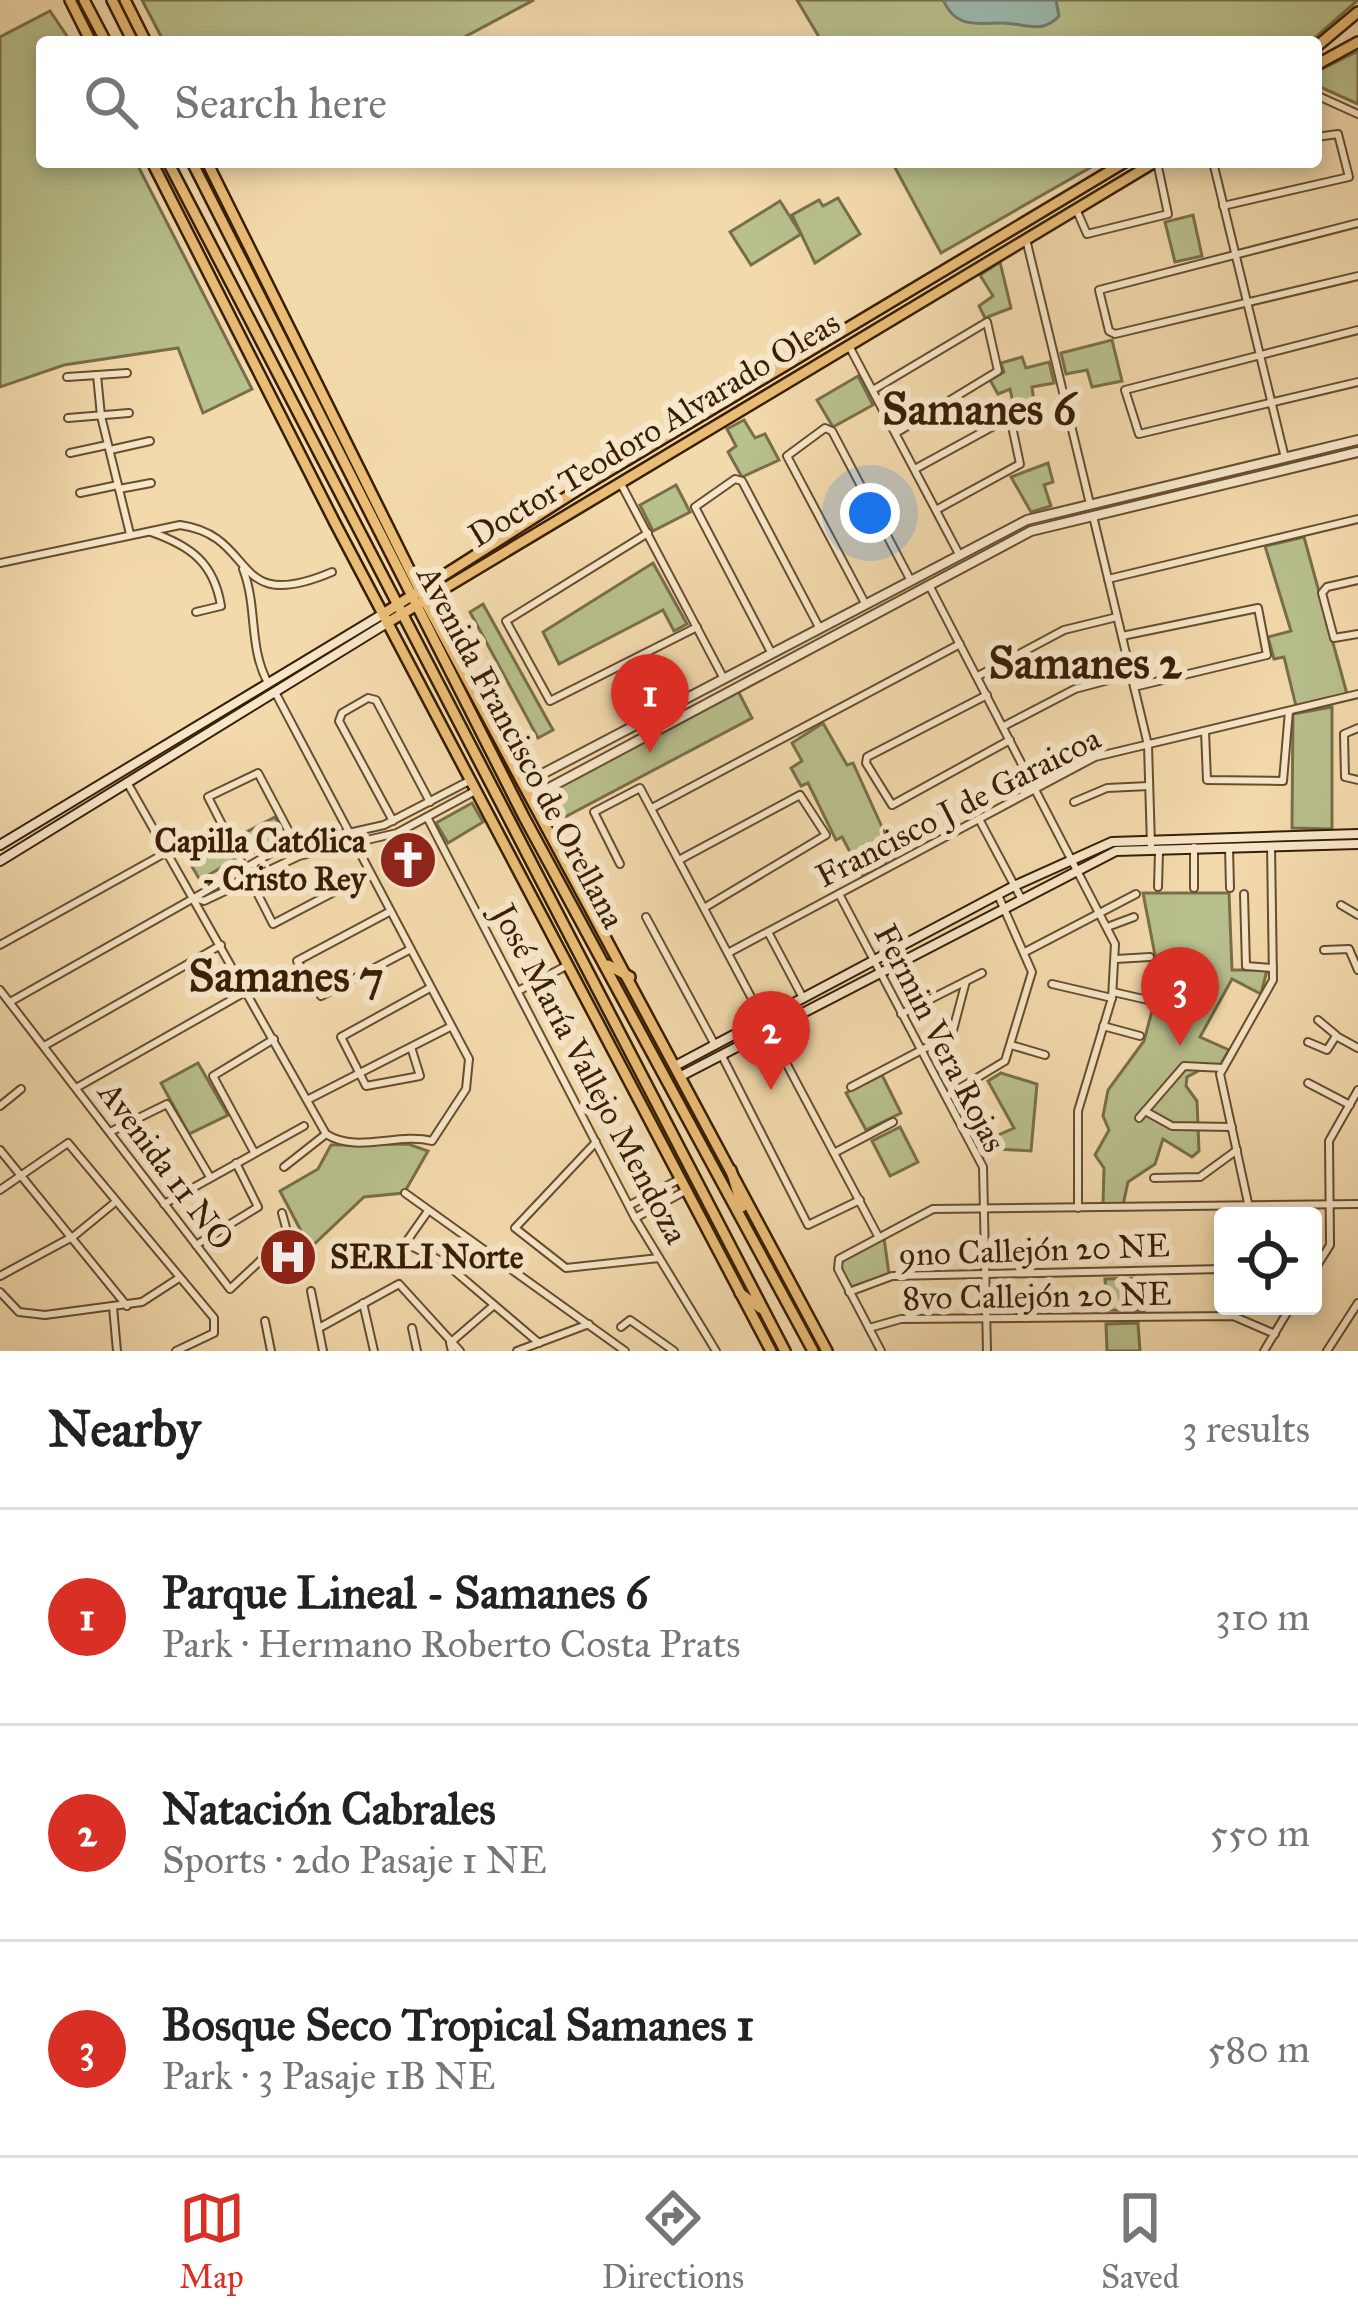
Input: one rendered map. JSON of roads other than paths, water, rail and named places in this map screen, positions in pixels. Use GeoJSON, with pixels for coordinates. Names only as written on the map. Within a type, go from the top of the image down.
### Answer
{"type":"FeatureCollection","features":[{"type":"Feature","properties":{"kind":"main road"},"geometry":{"type":"LineString","coordinates":[[70,0],[88,36]]}},
{"type":"Feature","properties":{"kind":"main road"},"geometry":{"type":"LineString","coordinates":[[85,0],[103,36]]}},
{"type":"Feature","properties":{"kind":"main road"},"geometry":{"type":"LineString","coordinates":[[112,0],[130,36]]}},
{"type":"Feature","properties":{"kind":"main road"},"geometry":{"type":"LineString","coordinates":[[125,0],[143,36]]}},
{"type":"Feature","properties":{"kind":"main road"},"geometry":{"type":"LineString","coordinates":[[1322,42],[1358,12]]}},
{"type":"Feature","properties":{"kind":"main road"},"geometry":{"type":"LineString","coordinates":[[1322,62],[1358,42]]}},
{"type":"Feature","properties":{"kind":"main road","name":"Avenida Francisco de Orellana"},"geometry":{"type":"LineString","coordinates":[[155,168],[385,618],[771,1351]]}},
{"type":"Feature","properties":{"kind":"main road","name":"Avenida Francisco de Orellana"},"geometry":{"type":"LineString","coordinates":[[170,168],[785,1351]]}},
{"type":"Feature","properties":{"kind":"main road","name":"Avenida Francisco de Orellana"},"geometry":{"type":"LineString","coordinates":[[195,168],[605,963],[813,1351]]}},
{"type":"Feature","properties":{"kind":"main road","name":"Avenida Francisco de Orellana"},"geometry":{"type":"LineString","coordinates":[[210,168],[420,589]]}},
{"type":"Feature","properties":{"kind":"main road","name":"Doctor Teodoro Alvarado Oleas"},"geometry":{"type":"LineString","coordinates":[[417,601],[420,589],[1115,168]]}},
{"type":"Feature","properties":{"kind":"main road","name":"Doctor Teodoro Alvarado Oleas"},"geometry":{"type":"LineString","coordinates":[[0,861],[385,618],[1146,168]]}},
{"type":"Feature","properties":{"kind":"main road"},"geometry":{"type":"LineString","coordinates":[[532,797],[1031,531],[1336,451],[1358,440]]}},
{"type":"Feature","properties":{"kind":"main road"},"geometry":{"type":"LineString","coordinates":[[525,783],[1027,520],[1285,458],[1358,452]]}},
{"type":"Feature","properties":{"kind":"main road","name":"Avenida Francisco de Orellana"},"geometry":{"type":"LineString","coordinates":[[417,601],[525,783],[827,1351]]}},
{"type":"Feature","properties":{"kind":"main road"},"geometry":{"type":"LineString","coordinates":[[841,618],[846,629]]}},
{"type":"Feature","properties":{"kind":"main road","name":"Doctor Teodoro Alvarado Oleas"},"geometry":{"type":"LineString","coordinates":[[0,844],[272,688]]}},
{"type":"Feature","properties":{"kind":"main road"},"geometry":{"type":"LineString","coordinates":[[653,716],[659,728]]}},
{"type":"Feature","properties":{"kind":"main road"},"geometry":{"type":"LineString","coordinates":[[1153,844],[1358,834]]}},
{"type":"Feature","properties":{"kind":"main road"},"geometry":{"type":"LineString","coordinates":[[678,1071],[722,1054],[1021,898],[1112,842],[1194,847],[1358,844]]}},
{"type":"Feature","properties":{"kind":"main road"},"geometry":{"type":"LineString","coordinates":[[678,1071],[715,1045],[1014,886],[1077,864]]}},
{"type":"Feature","properties":{"kind":"main road"},"geometry":{"type":"LineString","coordinates":[[605,963],[629,977]]}},
{"type":"Feature","properties":{"kind":"main road"},"geometry":{"type":"LineString","coordinates":[[731,1170],[746,1224]]}},
{"type":"Feature","properties":{"kind":"main road"},"geometry":{"type":"LineString","coordinates":[[740,1293],[765,1313]]}},
{"type":"Feature","properties":{"kind":"street"},"geometry":{"type":"LineString","coordinates":[[1322,98],[1358,114]]}},
{"type":"Feature","properties":{"kind":"street"},"geometry":{"type":"LineString","coordinates":[[1223,206],[1349,177],[1338,134],[1322,136]]}},
{"type":"Feature","properties":{"kind":"street"},"geometry":{"type":"LineString","coordinates":[[1076,209],[1088,234],[1168,214],[1157,168]]}},
{"type":"Feature","properties":{"kind":"street"},"geometry":{"type":"LineString","coordinates":[[1214,168],[1285,458]]}},
{"type":"Feature","properties":{"kind":"street"},"geometry":{"type":"LineString","coordinates":[[1358,223],[1099,290],[1112,334],[1358,276]]}},
{"type":"Feature","properties":{"kind":"street"},"geometry":{"type":"LineString","coordinates":[[1026,239],[1148,745],[1158,887]]}},
{"type":"Feature","properties":{"kind":"street"},"geometry":{"type":"LineString","coordinates":[[873,390],[988,322],[998,370],[896,434]]}},
{"type":"Feature","properties":{"kind":"street"},"geometry":{"type":"LineString","coordinates":[[1358,330],[1128,386],[1135,431],[1358,382]]}},
{"type":"Feature","properties":{"kind":"street"},"geometry":{"type":"LineString","coordinates":[[847,343],[960,556]]}},
{"type":"Feature","properties":{"kind":"street"},"geometry":{"type":"LineString","coordinates":[[68,377],[127,373]]}},
{"type":"Feature","properties":{"kind":"street"},"geometry":{"type":"LineString","coordinates":[[98,375],[101,416],[130,534]]}},
{"type":"Feature","properties":{"kind":"street"},"geometry":{"type":"LineString","coordinates":[[68,418],[129,413]]}},
{"type":"Feature","properties":{"kind":"street"},"geometry":{"type":"LineString","coordinates":[[915,469],[1010,417],[1020,464],[936,510]]}},
{"type":"Feature","properties":{"kind":"street"},"geometry":{"type":"LineString","coordinates":[[866,605],[787,456],[825,428],[832,431],[911,581]]}},
{"type":"Feature","properties":{"kind":"street"},"geometry":{"type":"LineString","coordinates":[[70,453],[150,441]]}},
{"type":"Feature","properties":{"kind":"street"},"geometry":{"type":"LineString","coordinates":[[772,654],[695,507],[735,479],[742,481],[820,629]]}},
{"type":"Feature","properties":{"kind":"street"},"geometry":{"type":"LineString","coordinates":[[620,480],[724,679]]}},
{"type":"Feature","properties":{"kind":"street"},"geometry":{"type":"LineString","coordinates":[[80,494],[151,482]]}},
{"type":"Feature","properties":{"kind":"street"},"geometry":{"type":"LineString","coordinates":[[1108,579],[1358,519]]}},
{"type":"Feature","properties":{"kind":"street"},"geometry":{"type":"LineString","coordinates":[[0,563],[179,525],[205,529],[224,542],[241,566],[256,614],[252,640],[272,688],[470,1059],[471,1078],[432,1141],[411,1137],[351,1143],[326,1133],[128,784]]}},
{"type":"Feature","properties":{"kind":"street"},"geometry":{"type":"LineString","coordinates":[[148,531],[186,544],[217,581],[221,606],[196,612]]}},
{"type":"Feature","properties":{"kind":"street"},"geometry":{"type":"LineString","coordinates":[[648,533],[506,621],[550,701],[697,627]]}},
{"type":"Feature","properties":{"kind":"street"},"geometry":{"type":"LineString","coordinates":[[241,566],[260,580],[293,588],[332,572]]}},
{"type":"Feature","properties":{"kind":"street"},"geometry":{"type":"LineString","coordinates":[[1358,580],[1327,587],[1322,593],[1333,635],[1358,634]]}},
{"type":"Feature","properties":{"kind":"street"},"geometry":{"type":"LineString","coordinates":[[929,585],[1110,926],[1116,958],[1112,995],[1078,1111],[1078,1208]]}},
{"type":"Feature","properties":{"kind":"street"},"geometry":{"type":"LineString","coordinates":[[1122,636],[1252,605],[1258,608],[1269,651],[1134,687]]}},
{"type":"Feature","properties":{"kind":"street"},"geometry":{"type":"LineString","coordinates":[[977,676],[1064,630],[1117,616]]}},
{"type":"Feature","properties":{"kind":"street"},"geometry":{"type":"LineString","coordinates":[[652,808],[960,644]]}},
{"type":"Feature","properties":{"kind":"street"},"geometry":{"type":"LineString","coordinates":[[1004,726],[1075,689],[1131,674]]}},
{"type":"Feature","properties":{"kind":"street","name":"Francisco J de Garaicoa"},"geometry":{"type":"LineString","coordinates":[[728,953],[1095,757],[1358,694]]}},
{"type":"Feature","properties":{"kind":"street"},"geometry":{"type":"LineString","coordinates":[[987,695],[865,760],[892,805],[1011,739]]}},
{"type":"Feature","properties":{"kind":"street"},"geometry":{"type":"LineString","coordinates":[[393,821],[339,721],[341,712],[368,698],[376,700],[430,802]]}},
{"type":"Feature","properties":{"kind":"street"},"geometry":{"type":"LineString","coordinates":[[1205,731],[1207,780],[1283,782],[1289,711]]}},
{"type":"Feature","properties":{"kind":"street"},"geometry":{"type":"LineString","coordinates":[[1358,728],[1344,734],[1345,776],[1358,780]]}},
{"type":"Feature","properties":{"kind":"street"},"geometry":{"type":"LineString","coordinates":[[295,843],[258,772],[208,797],[273,923],[370,874]]}},
{"type":"Feature","properties":{"kind":"street"},"geometry":{"type":"LineString","coordinates":[[10,1002],[295,843],[393,821],[473,786]]}},
{"type":"Feature","properties":{"kind":"street"},"geometry":{"type":"LineString","coordinates":[[194,898],[204,902],[299,856],[388,836],[473,786]]}},
{"type":"Feature","properties":{"kind":"street"},"geometry":{"type":"LineString","coordinates":[[1074,802],[1107,788],[1149,786]]}},
{"type":"Feature","properties":{"kind":"street"},"geometry":{"type":"LineString","coordinates":[[620,865],[594,812],[640,788],[878,1236]]}},
{"type":"Feature","properties":{"kind":"street"},"geometry":{"type":"LineString","coordinates":[[680,860],[803,795],[825,839],[704,908]]}},
{"type":"Feature","properties":{"kind":"street","name":"José María Vallejo Mendoza"},"geometry":{"type":"LineString","coordinates":[[427,817],[635,1218],[713,1349]]}},
{"type":"Feature","properties":{"kind":"street"},"geometry":{"type":"LineString","coordinates":[[979,819],[1021,898]]}},
{"type":"Feature","properties":{"kind":"street"},"geometry":{"type":"LineString","coordinates":[[1249,1203],[1220,1074],[1272,984],[1271,846]]}},
{"type":"Feature","properties":{"kind":"street"},"geometry":{"type":"LineString","coordinates":[[1194,847],[1194,887]]}},
{"type":"Feature","properties":{"kind":"street"},"geometry":{"type":"LineString","coordinates":[[1229,847],[1230,888]]}},
{"type":"Feature","properties":{"kind":"street"},"geometry":{"type":"LineString","coordinates":[[0,945],[167,852]]}},
{"type":"Feature","properties":{"kind":"street","name":"Fermin Vera Rojas"},"geometry":{"type":"LineString","coordinates":[[839,894],[982,1167],[987,1209],[987,1351]]}},
{"type":"Feature","properties":{"kind":"street"},"geometry":{"type":"LineString","coordinates":[[1025,952],[1136,894]]}},
{"type":"Feature","properties":{"kind":"street"},"geometry":{"type":"LineString","coordinates":[[1244,894],[1246,965],[1273,968]]}},
{"type":"Feature","properties":{"kind":"street"},"geometry":{"type":"LineString","coordinates":[[946,1096],[1000,1067],[1032,972],[998,895]]}},
{"type":"Feature","properties":{"kind":"street"},"geometry":{"type":"LineString","coordinates":[[1341,905],[1358,915]]}},
{"type":"Feature","properties":{"kind":"street"},"geometry":{"type":"LineString","coordinates":[[389,912],[297,961],[321,996],[409,950]]}},
{"type":"Feature","properties":{"kind":"street"},"geometry":{"type":"LineString","coordinates":[[646,917],[715,1045]]}},
{"type":"Feature","properties":{"kind":"street"},"geometry":{"type":"LineString","coordinates":[[1110,926],[1134,917]]}},
{"type":"Feature","properties":{"kind":"street"},"geometry":{"type":"LineString","coordinates":[[768,932],[803,998]]}},
{"type":"Feature","properties":{"kind":"street"},"geometry":{"type":"LineString","coordinates":[[44,1046],[221,945]]}},
{"type":"Feature","properties":{"kind":"street"},"geometry":{"type":"LineString","coordinates":[[1324,950],[1349,949],[1353,970],[1358,970]]}},
{"type":"Feature","properties":{"kind":"street"},"geometry":{"type":"LineString","coordinates":[[1116,958],[1150,957]]}},
{"type":"Feature","properties":{"kind":"street"},"geometry":{"type":"LineString","coordinates":[[518,991],[568,965]]}},
{"type":"Feature","properties":{"kind":"street"},"geometry":{"type":"LineString","coordinates":[[901,1013],[982,973]]}},
{"type":"Feature","properties":{"kind":"street"},"geometry":{"type":"LineString","coordinates":[[851,1087],[956,1030],[966,981]]}},
{"type":"Feature","properties":{"kind":"street"},"geometry":{"type":"LineString","coordinates":[[1052,984],[1148,1000]]}},
{"type":"Feature","properties":{"kind":"street"},"geometry":{"type":"LineString","coordinates":[[411,1047],[422,1071],[416,1079],[366,1086],[340,1037],[429,988]]}},
{"type":"Feature","properties":{"kind":"street","name":"Avenida 11 NO"},"geometry":{"type":"LineString","coordinates":[[0,990],[233,1289],[287,1235],[281,1213]]}},
{"type":"Feature","properties":{"kind":"street"},"geometry":{"type":"LineString","coordinates":[[76,1088],[247,991]]}},
{"type":"Feature","properties":{"kind":"street"},"geometry":{"type":"LineString","coordinates":[[1308,1042],[1326,1051],[1336,1036],[1337,1030],[1318,1020]]}},
{"type":"Feature","properties":{"kind":"street"},"geometry":{"type":"LineString","coordinates":[[1103,1026],[1140,1036]]}},
{"type":"Feature","properties":{"kind":"street"},"geometry":{"type":"LineString","coordinates":[[308,1100],[451,1027]]}},
{"type":"Feature","properties":{"kind":"street"},"geometry":{"type":"LineString","coordinates":[[1336,1036],[1358,1048]]}},
{"type":"Feature","properties":{"kind":"street"},"geometry":{"type":"LineString","coordinates":[[255,1154],[213,1076],[274,1039]]}},
{"type":"Feature","properties":{"kind":"street"},"geometry":{"type":"LineString","coordinates":[[1011,1045],[1045,1055]]}},
{"type":"Feature","properties":{"kind":"street"},"geometry":{"type":"LineString","coordinates":[[722,1054],[808,1225],[860,1200]]}},
{"type":"Feature","properties":{"kind":"street"},"geometry":{"type":"LineString","coordinates":[[1223,1068],[1184,1066],[1142,1114],[1172,1126],[1232,1127]]}},
{"type":"Feature","properties":{"kind":"street"},"geometry":{"type":"LineString","coordinates":[[1308,1083],[1350,1105]]}},
{"type":"Feature","properties":{"kind":"street"},"geometry":{"type":"LineString","coordinates":[[0,1106],[21,1089]]}},
{"type":"Feature","properties":{"kind":"street"},"geometry":{"type":"LineString","coordinates":[[1322,1258],[1329,1248],[1329,1141],[1358,1090]]}},
{"type":"Feature","properties":{"kind":"street"},"geometry":{"type":"LineString","coordinates":[[110,1132],[167,1104],[210,1177]]}},
{"type":"Feature","properties":{"kind":"street"},"geometry":{"type":"LineString","coordinates":[[834,1153],[893,1122]]}},
{"type":"Feature","properties":{"kind":"street"},"geometry":{"type":"LineString","coordinates":[[164,1204],[304,1126]]}},
{"type":"Feature","properties":{"kind":"street"},"geometry":{"type":"LineString","coordinates":[[284,1167],[326,1133]]}},
{"type":"Feature","properties":{"kind":"street"},"geometry":{"type":"LineString","coordinates":[[596,1142],[515,1228],[566,1268],[659,1258]]}},
{"type":"Feature","properties":{"kind":"street"},"geometry":{"type":"LineString","coordinates":[[0,1190],[64,1143],[218,1326],[194,1348],[176,1351]]}},
{"type":"Feature","properties":{"kind":"street"},"geometry":{"type":"LineString","coordinates":[[1154,1178],[1200,1178],[1237,1149]]}},
{"type":"Feature","properties":{"kind":"street"},"geometry":{"type":"LineString","coordinates":[[0,1150],[127,1306]]}},
{"type":"Feature","properties":{"kind":"street"},"geometry":{"type":"LineString","coordinates":[[196,1245],[257,1209],[236,1163]]}},
{"type":"Feature","properties":{"kind":"street"},"geometry":{"type":"LineString","coordinates":[[629,1206],[683,1185]]}},
{"type":"Feature","properties":{"kind":"street"},"geometry":{"type":"LineString","coordinates":[[635,1218],[683,1185]]}},
{"type":"Feature","properties":{"kind":"street"},"geometry":{"type":"LineString","coordinates":[[405,1193],[624,1351]]}},
{"type":"Feature","properties":{"kind":"street"},"geometry":{"type":"LineString","coordinates":[[0,1276],[74,1236],[114,1203]]}},
{"type":"Feature","properties":{"kind":"street"},"geometry":{"type":"LineString","coordinates":[[881,1351],[838,1269],[839,1259],[933,1209],[1358,1204]]}},
{"type":"Feature","properties":{"kind":"street"},"geometry":{"type":"LineString","coordinates":[[397,1255],[428,1211]]}},
{"type":"Feature","properties":{"kind":"street"},"geometry":{"type":"LineString","coordinates":[[405,1243],[445,1264],[538,1342]]}},
{"type":"Feature","properties":{"kind":"street","name":"9no Callejón 20 NE"},"geometry":{"type":"LineString","coordinates":[[849,1292],[892,1276],[1214,1269]]}},
{"type":"Feature","properties":{"kind":"street"},"geometry":{"type":"LineString","coordinates":[[0,1292],[7,1304],[28,1316],[127,1306],[142,1302],[178,1278]]}},
{"type":"Feature","properties":{"kind":"street"},"geometry":{"type":"LineString","coordinates":[[319,1328],[399,1284],[454,1348],[493,1306]]}},
{"type":"Feature","properties":{"kind":"street"},"geometry":{"type":"LineString","coordinates":[[311,1291],[323,1351]]}},
{"type":"Feature","properties":{"kind":"street"},"geometry":{"type":"LineString","coordinates":[[363,1303],[374,1351]]}},
{"type":"Feature","properties":{"kind":"street"},"geometry":{"type":"LineString","coordinates":[[1327,1351],[1358,1303]]}},
{"type":"Feature","properties":{"kind":"street"},"geometry":{"type":"LineString","coordinates":[[113,1307],[117,1351]]}},
{"type":"Feature","properties":{"kind":"street"},"geometry":{"type":"LineString","coordinates":[[1264,1351],[1286,1315]]}},
{"type":"Feature","properties":{"kind":"street","name":"8vo Callejón 20 NE"},"geometry":{"type":"LineString","coordinates":[[869,1328],[902,1319],[1233,1316],[1275,1334]]}},
{"type":"Feature","properties":{"kind":"street"},"geometry":{"type":"LineString","coordinates":[[621,1327],[630,1320],[674,1351]]}},
{"type":"Feature","properties":{"kind":"street"},"geometry":{"type":"LineString","coordinates":[[265,1321],[271,1351]]}},
{"type":"Feature","properties":{"kind":"street"},"geometry":{"type":"LineString","coordinates":[[517,1351],[589,1324]]}},
{"type":"Feature","properties":{"kind":"street"},"geometry":{"type":"LineString","coordinates":[[412,1328],[417,1351]]}},
{"type":"Feature","properties":{"kind":"water"},"geometry":{"type":"Polygon","coordinates":[[[943,0],[1056,0],[1059,16],[1039,27],[968,22],[954,16],[943,0]]]}},
{"type":"Feature","properties":{"kind":"place","name":"Parque Lineal - Samanes 6"},"geometry":{"type":"Point","coordinates":[650,753]}},
{"type":"Feature","properties":{"kind":"place","name":"Capilla Católica - Cristo Rey"},"geometry":{"type":"Point","coordinates":[408,860]}},
{"type":"Feature","properties":{"kind":"place","name":"Bosque Seco Tropical Samanes 1"},"geometry":{"type":"Point","coordinates":[1180,1046]}},
{"type":"Feature","properties":{"kind":"place","name":"Natación Cabrales"},"geometry":{"type":"Point","coordinates":[771,1090]}},
{"type":"Feature","properties":{"kind":"place","name":"SERLI Norte"},"geometry":{"type":"Point","coordinates":[288,1257]}},
{"type":"Feature","properties":{"kind":"district","name":"Samanes 6"},"geometry":{"type":"Point","coordinates":[979,408]}},
{"type":"Feature","properties":{"kind":"district","name":"Samanes 2"},"geometry":{"type":"Point","coordinates":[1085,662]}},
{"type":"Feature","properties":{"kind":"district","name":"Samanes 7"},"geometry":{"type":"Point","coordinates":[286,975]}}]}
